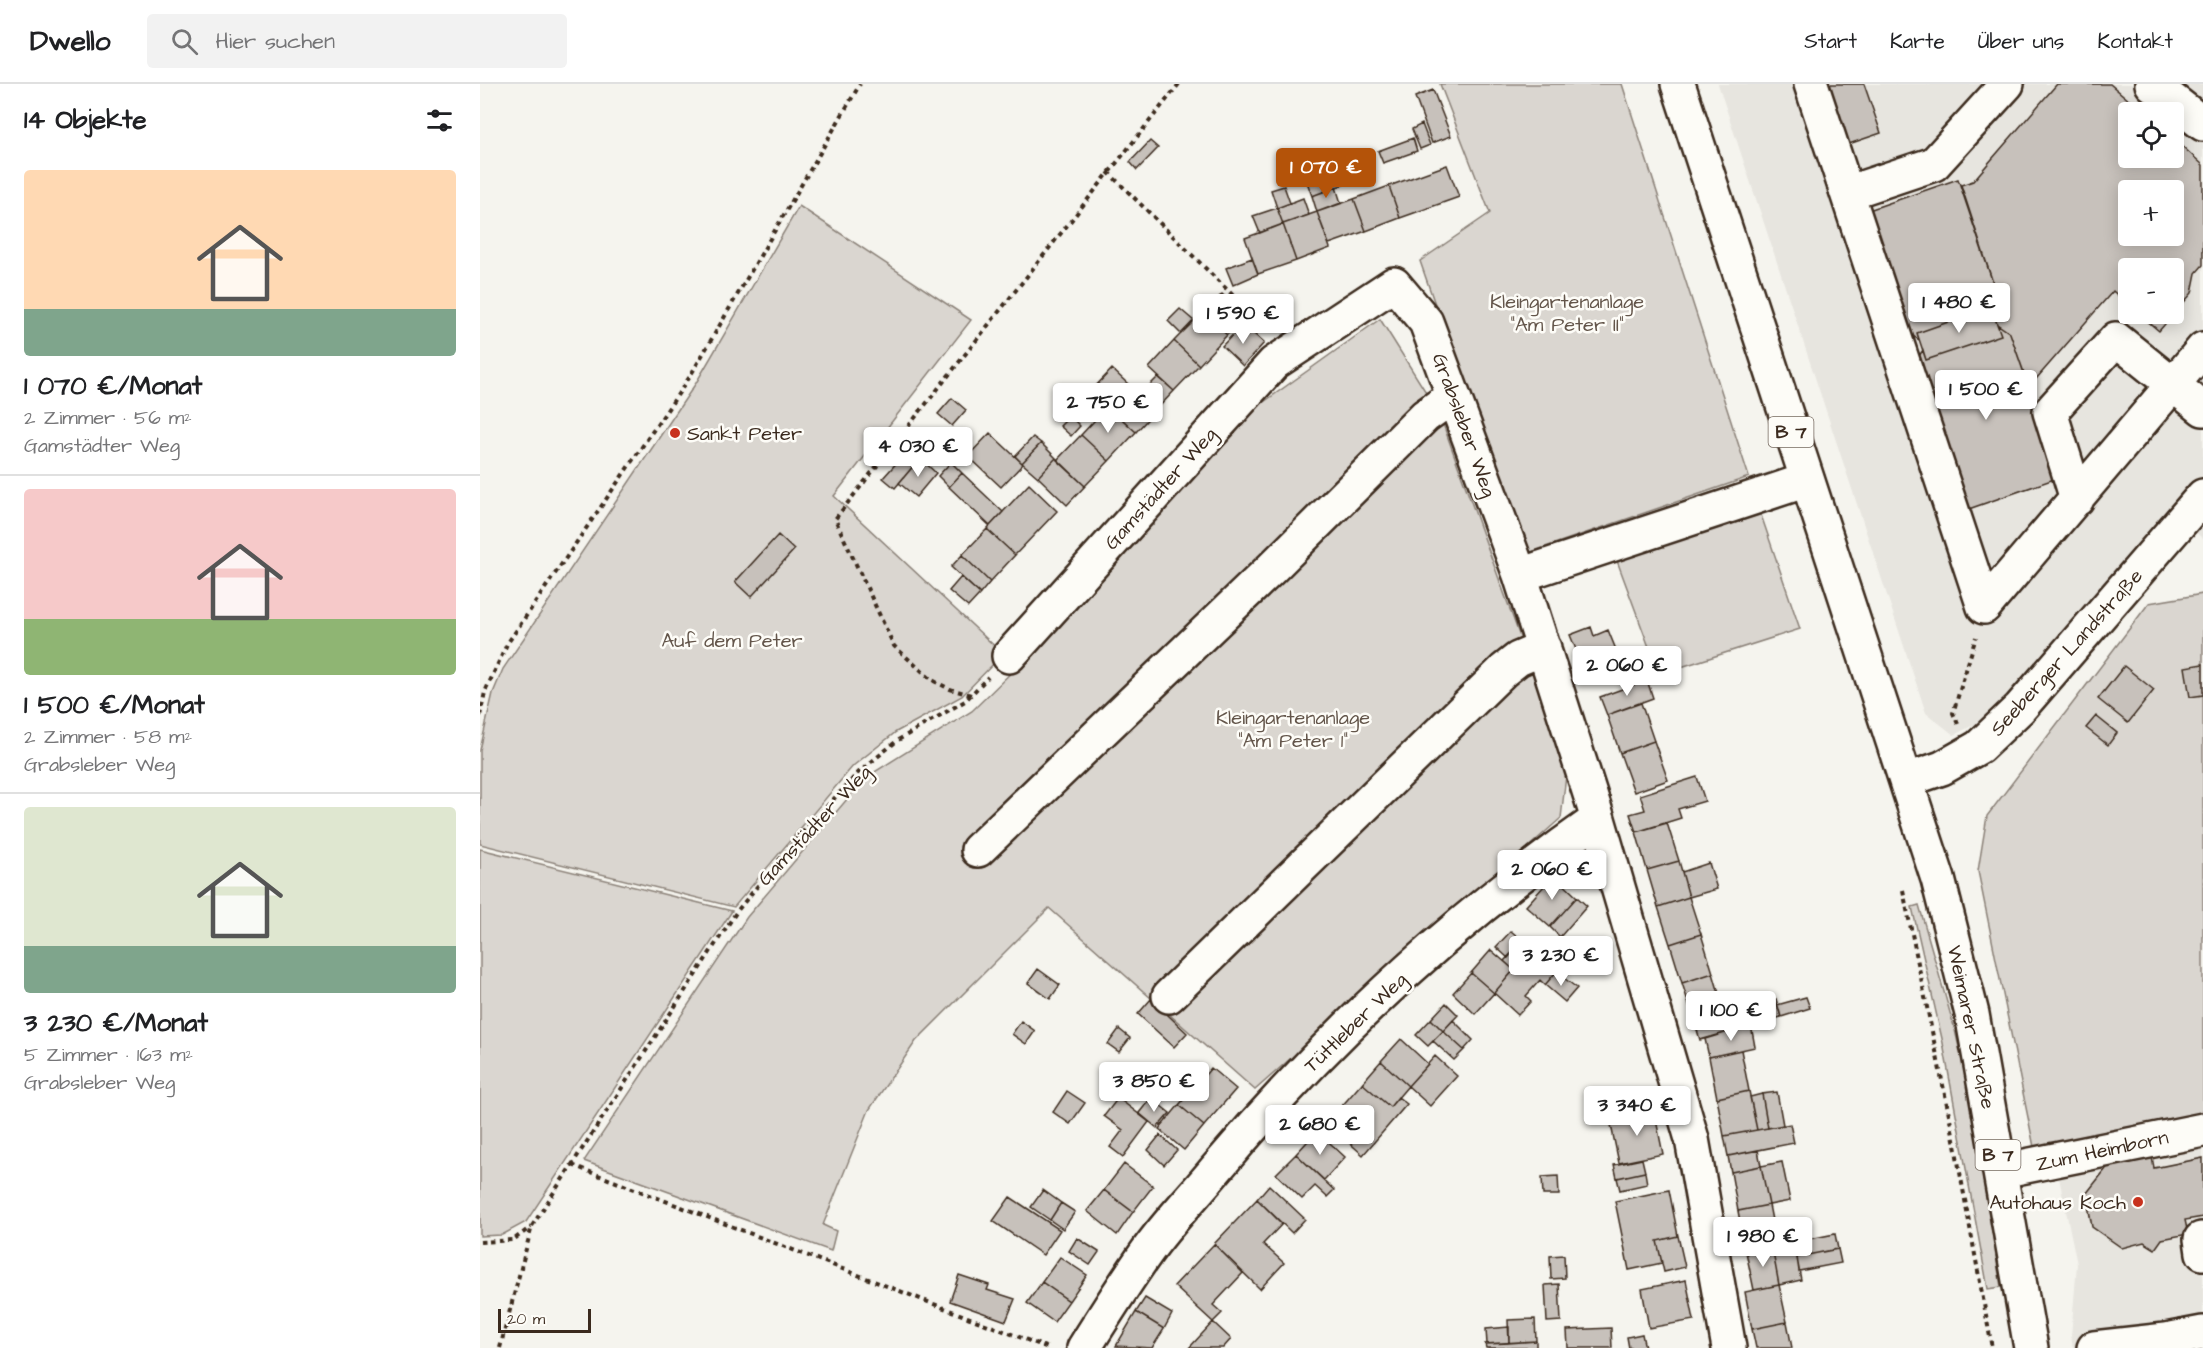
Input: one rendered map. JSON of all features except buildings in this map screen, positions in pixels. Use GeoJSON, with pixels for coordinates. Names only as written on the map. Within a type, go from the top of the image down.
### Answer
{"type":"FeatureCollection","features":[{"type":"Feature","properties":{"kind":"street","name":"B 7"},"geometry":{"type":"LineString","coordinates":[[1678,84],[1907,780]]}},
{"type":"Feature","properties":{"kind":"street"},"geometry":{"type":"LineString","coordinates":[[1811,84],[1984,607]]}},
{"type":"Feature","properties":{"kind":"street"},"geometry":{"type":"LineString","coordinates":[[1847,193],[1934,164],[2007,84]]}},
{"type":"Feature","properties":{"kind":"street"},"geometry":{"type":"LineString","coordinates":[[2152,84],[2203,124]]}},
{"type":"Feature","properties":{"kind":"street","name":"Gamstädter Weg"},"geometry":{"type":"LineString","coordinates":[[1009,656],[1266,372],[1291,352],[1394,284]]}},
{"type":"Feature","properties":{"kind":"street","name":"Grabsleber Weg"},"geometry":{"type":"LineString","coordinates":[[1394,284],[1426,322],[1520,575],[1598,819],[1692,1139],[1729,1348]]}},
{"type":"Feature","properties":{"kind":"street"},"geometry":{"type":"LineString","coordinates":[[2077,499],[2050,412],[2116,339],[2203,409]]}},
{"type":"Feature","properties":{"kind":"street"},"geometry":{"type":"LineString","coordinates":[[1984,607],[2203,350]]}},
{"type":"Feature","properties":{"kind":"street"},"geometry":{"type":"LineString","coordinates":[[978,850],[1271,569],[1425,416],[1454,396]]}},
{"type":"Feature","properties":{"kind":"street"},"geometry":{"type":"LineString","coordinates":[[1520,575],[1807,480]]}},
{"type":"Feature","properties":{"kind":"street","name":"Seeberger Landstraße"},"geometry":{"type":"LineString","coordinates":[[1907,780],[1942,768],[1971,752],[2020,708],[2203,496]]}},
{"type":"Feature","properties":{"kind":"street"},"geometry":{"type":"LineString","coordinates":[[1169,996],[1504,670],[1518,659],[1544,648]]}},
{"type":"Feature","properties":{"kind":"street","name":"Weimarer Straße"},"geometry":{"type":"LineString","coordinates":[[1907,780],[1938,879],[1960,963],[2001,1171],[2031,1348]]}},
{"type":"Feature","properties":{"kind":"street","name":"Tüttleber Weg"},"geometry":{"type":"LineString","coordinates":[[1084,1348],[1147,1251],[1252,1126],[1346,1027],[1462,922],[1523,872],[1598,819]]}},
{"type":"Feature","properties":{"kind":"street","name":"Zum Heimborn"},"geometry":{"type":"LineString","coordinates":[[2001,1171],[2203,1130]]}},
{"type":"Feature","properties":{"kind":"street"},"geometry":{"type":"LineString","coordinates":[[2094,1348],[2167,1344],[2203,1333]]}},
{"type":"Feature","properties":{"kind":"path"},"geometry":{"type":"LineString","coordinates":[[480,716],[485,692],[507,644],[689,378],[860,84]]}},
{"type":"Feature","properties":{"kind":"path"},"geometry":{"type":"LineString","coordinates":[[971,695],[950,689],[932,680],[894,646],[835,519],[1107,172],[1179,84]]}},
{"type":"Feature","properties":{"kind":"path"},"geometry":{"type":"LineString","coordinates":[[1107,172],[1291,352]]}},
{"type":"Feature","properties":{"kind":"path"},"geometry":{"type":"LineString","coordinates":[[1971,752],[1953,713],[1984,607]]}},
{"type":"Feature","properties":{"kind":"path","name":"Gamstädter Weg"},"geometry":{"type":"LineString","coordinates":[[500,1348],[532,1226],[736,911],[798,837],[859,772],[898,740],[965,701],[1009,656]]}},
{"type":"Feature","properties":{"kind":"path"},"geometry":{"type":"LineString","coordinates":[[1903,890],[1953,1134],[1992,1348]]}},
{"type":"Feature","properties":{"kind":"path"},"geometry":{"type":"LineString","coordinates":[[572,1165],[1048,1348]]}},
{"type":"Feature","properties":{"kind":"path"},"geometry":{"type":"LineString","coordinates":[[480,1242],[513,1240],[532,1226]]}},
{"type":"Feature","properties":{"kind":"shaded area"},"geometry":{"type":"Polygon","coordinates":[[[1718,84],[2203,84],[2203,539],[2169,507],[1989,717],[1954,735],[1926,713],[1718,84]]]}},
{"type":"Feature","properties":{"kind":"shaded area"},"geometry":{"type":"Polygon","coordinates":[[[2203,1139],[2203,1348],[2073,1348],[2071,1336],[2077,1264],[2057,1168],[2203,1139]]]}},
{"type":"Feature","properties":{"kind":"green space","name":"Kleingartenanlage \"Am Peter II\""},"geometry":{"type":"Polygon","coordinates":[[[1440,84],[1622,84],[1749,477],[1522,555],[1420,261],[1490,213],[1440,84]]]}},
{"type":"Feature","properties":{"kind":"green space","name":"Auf dem Peter"},"geometry":{"type":"Polygon","coordinates":[[[799,206],[971,320],[834,496],[1003,654],[962,696],[896,732],[853,766],[734,907],[480,844],[480,750],[493,693],[503,669],[696,383],[799,206]]]}},
{"type":"Feature","properties":{"kind":"green space","name":"Kleingartenanlage \"Am Peter 1\""},"geometry":{"type":"Polygon","coordinates":[[[1380,319],[1439,413],[1567,767],[1561,818],[1255,1090],[1049,908],[916,1041],[869,1110],[823,1225],[836,1231],[831,1251],[584,1161],[747,917],[865,778],[972,711],[1027,657],[1254,409],[1380,319]]]}},
{"type":"Feature","properties":{"kind":"green space"},"geometry":{"type":"Polygon","coordinates":[[[1760,512],[1800,629],[1659,674],[1616,558],[1760,512]]]}},
{"type":"Feature","properties":{"kind":"green space"},"geometry":{"type":"Polygon","coordinates":[[[2203,594],[2203,1113],[2034,1147],[1978,871],[1987,816],[2149,603],[2203,594]]]}},
{"type":"Feature","properties":{"kind":"green space"},"geometry":{"type":"Polygon","coordinates":[[[480,849],[732,911],[526,1222],[502,1235],[480,1236],[480,849]]]}},
{"type":"Feature","properties":{"kind":"green space"},"geometry":{"type":"Polygon","coordinates":[[[1919,905],[1955,1030],[1968,1087],[2001,1287],[1988,1289],[1943,1043],[1912,907],[1919,905]]]}},
{"type":"Feature","properties":{"kind":"place","name":"Sankt Peter"},"geometry":{"type":"Point","coordinates":[675,433]}},
{"type":"Feature","properties":{"kind":"place","name":"Autohaus Koch"},"geometry":{"type":"Point","coordinates":[2138,1202]}}]}
